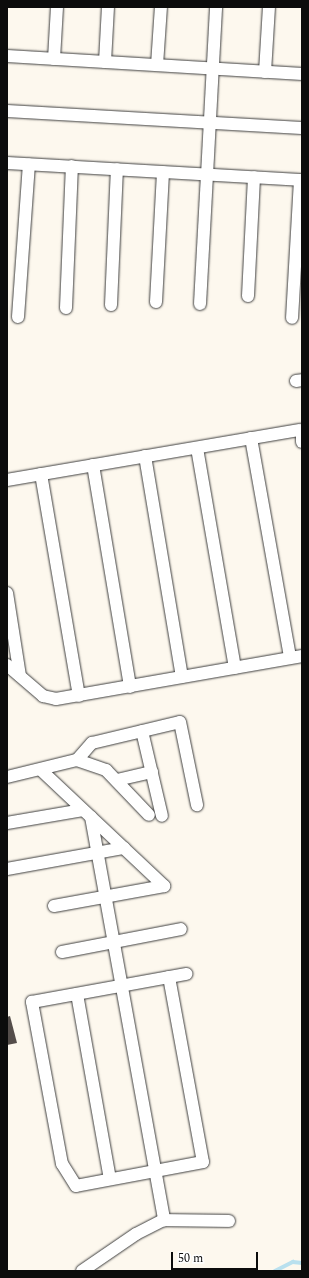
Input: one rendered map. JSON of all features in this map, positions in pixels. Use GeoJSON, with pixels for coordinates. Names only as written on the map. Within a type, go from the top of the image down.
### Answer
{"type":"FeatureCollection","features":[{"type":"Feature","properties":{"kind":"street"},"geometry":{"type":"LineString","coordinates":[[54,59],[57,7]]}},
{"type":"Feature","properties":{"kind":"street"},"geometry":{"type":"LineString","coordinates":[[105,62],[108,7]]}},
{"type":"Feature","properties":{"kind":"street"},"geometry":{"type":"LineString","coordinates":[[157,65],[161,7]]}},
{"type":"Feature","properties":{"kind":"street"},"geometry":{"type":"LineString","coordinates":[[200,304],[209,175],[212,69],[216,7]]}},
{"type":"Feature","properties":{"kind":"street"},"geometry":{"type":"LineString","coordinates":[[265,72],[269,7]]}},
{"type":"Feature","properties":{"kind":"street"},"geometry":{"type":"LineString","coordinates":[[7,56],[302,74]]}},
{"type":"Feature","properties":{"kind":"street"},"geometry":{"type":"LineString","coordinates":[[7,111],[302,128]]}},
{"type":"Feature","properties":{"kind":"street"},"geometry":{"type":"LineString","coordinates":[[7,162],[301,180],[293,318]]}},
{"type":"Feature","properties":{"kind":"street"},"geometry":{"type":"LineString","coordinates":[[18,317],[29,164]]}},
{"type":"Feature","properties":{"kind":"street"},"geometry":{"type":"LineString","coordinates":[[66,308],[72,166]]}},
{"type":"Feature","properties":{"kind":"street"},"geometry":{"type":"LineString","coordinates":[[111,305],[117,169]]}},
{"type":"Feature","properties":{"kind":"street"},"geometry":{"type":"LineString","coordinates":[[156,302],[163,172]]}},
{"type":"Feature","properties":{"kind":"street"},"geometry":{"type":"LineString","coordinates":[[248,296],[254,177]]}},
{"type":"Feature","properties":{"kind":"street"},"geometry":{"type":"LineString","coordinates":[[7,480],[251,438],[301,434]]}},
{"type":"Feature","properties":{"kind":"street"},"geometry":{"type":"LineString","coordinates":[[7,665],[48,698],[79,696],[296,657],[251,438]]}},
{"type":"Feature","properties":{"kind":"street"},"geometry":{"type":"LineString","coordinates":[[197,448],[235,668]]}},
{"type":"Feature","properties":{"kind":"street"},"geometry":{"type":"LineString","coordinates":[[145,456],[182,677]]}},
{"type":"Feature","properties":{"kind":"street"},"geometry":{"type":"LineString","coordinates":[[93,465],[130,686]]}},
{"type":"Feature","properties":{"kind":"street"},"geometry":{"type":"LineString","coordinates":[[40,474],[79,696]]}},
{"type":"Feature","properties":{"kind":"street"},"geometry":{"type":"LineString","coordinates":[[7,593],[20,676]]}},
{"type":"Feature","properties":{"kind":"street"},"geometry":{"type":"LineString","coordinates":[[7,777],[42,770],[77,760],[92,743],[180,722],[197,805]]}},
{"type":"Feature","properties":{"kind":"street"},"geometry":{"type":"LineString","coordinates":[[142,731],[162,816]]}},
{"type":"Feature","properties":{"kind":"street"},"geometry":{"type":"LineString","coordinates":[[77,760],[106,770],[149,815]]}},
{"type":"Feature","properties":{"kind":"street"},"geometry":{"type":"LineString","coordinates":[[42,770],[164,886],[54,906]]}},
{"type":"Feature","properties":{"kind":"street"},"geometry":{"type":"LineString","coordinates":[[117,780],[152,772]]}},
{"type":"Feature","properties":{"kind":"street"},"geometry":{"type":"LineString","coordinates":[[7,823],[87,813]]}},
{"type":"Feature","properties":{"kind":"street"},"geometry":{"type":"LineString","coordinates":[[87,813],[97,853],[114,942],[164,1220]]}},
{"type":"Feature","properties":{"kind":"street"},"geometry":{"type":"LineString","coordinates":[[7,869],[124,848]]}},
{"type":"Feature","properties":{"kind":"street"},"geometry":{"type":"LineString","coordinates":[[62,952],[181,929]]}},
{"type":"Feature","properties":{"kind":"street"},"geometry":{"type":"LineString","coordinates":[[169,977],[203,1162],[76,1186],[67,1176],[62,1164],[32,1002],[122,986],[169,977],[186,974]]}},
{"type":"Feature","properties":{"kind":"street"},"geometry":{"type":"LineString","coordinates":[[76,994],[110,1179]]}},
{"type":"Feature","properties":{"kind":"street"},"geometry":{"type":"LineString","coordinates":[[82,1271],[136,1234],[164,1220],[228,1221]]}},
{"type":"Feature","properties":{"kind":"building"},"geometry":{"type":"Polygon","coordinates":[[[10,1016],[17,1043],[7,1045],[7,1017],[10,1016]]]}},
{"type":"Feature","properties":{"kind":"waterway"},"geometry":{"type":"LineString","coordinates":[[275,1271],[293,1262],[302,1263]]}}]}
